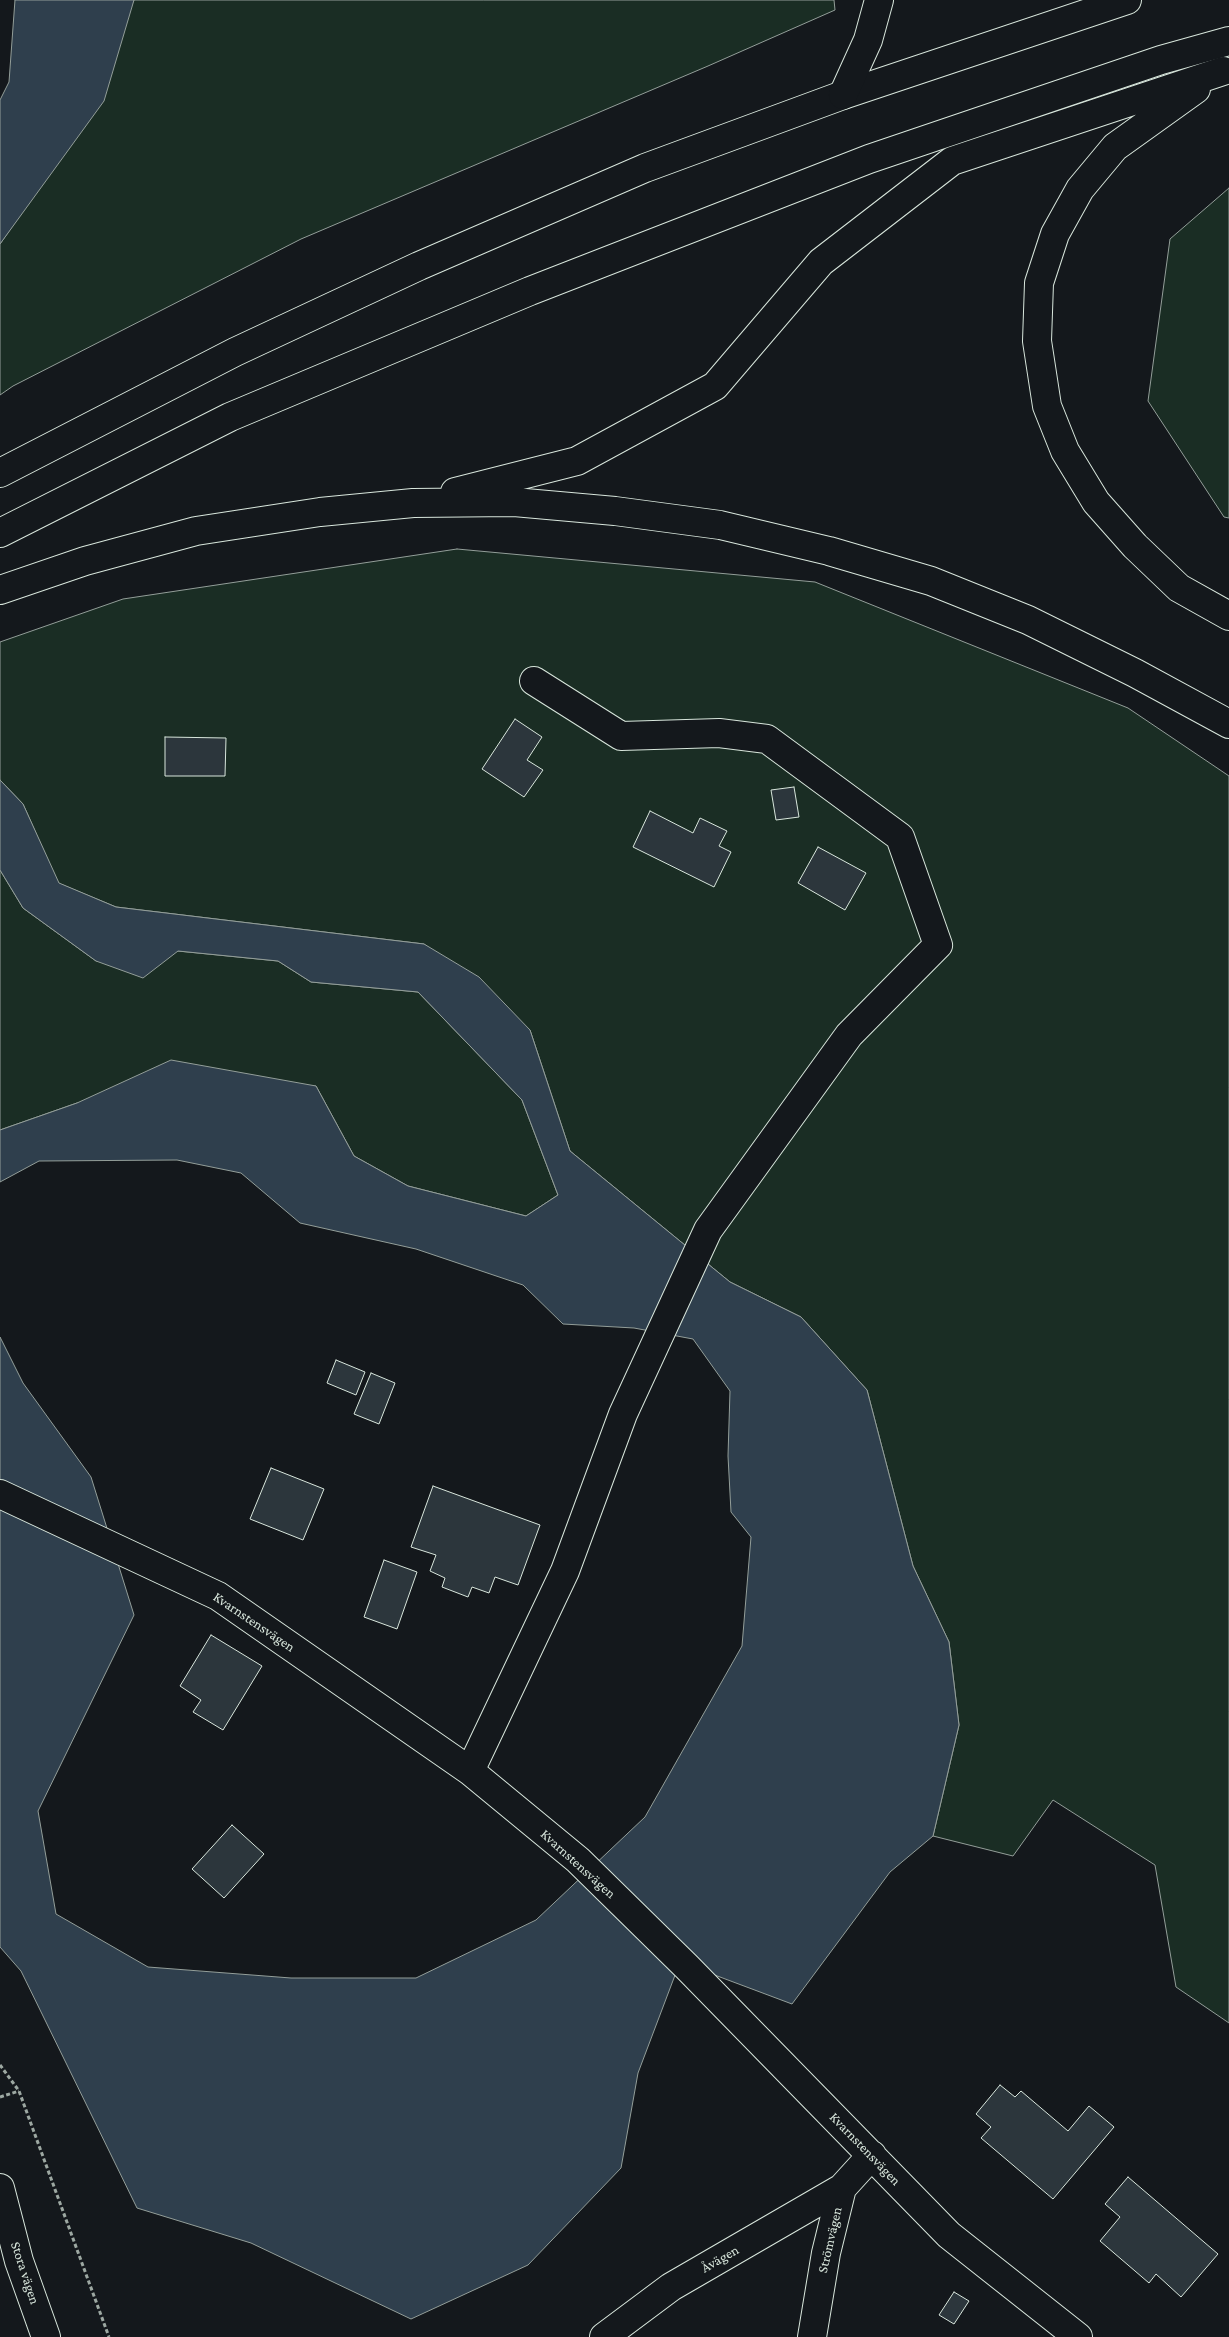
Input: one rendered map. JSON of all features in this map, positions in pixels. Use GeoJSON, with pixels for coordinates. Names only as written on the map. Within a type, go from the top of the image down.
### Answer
{"type":"FeatureCollection","features":[{"type":"Feature","properties":{"kind":"main road"},"geometry":{"type":"LineString","coordinates":[[843,95],[868,40],[879,0]]}},
{"type":"Feature","properties":{"kind":"main road"},"geometry":{"type":"LineString","coordinates":[[0,473],[235,352],[419,266],[646,168],[843,95],[1127,0]]}},
{"type":"Feature","properties":{"kind":"main road"},"geometry":{"type":"LineString","coordinates":[[0,533],[230,418],[530,291],[869,159],[1161,60],[1229,41]]}},
{"type":"Feature","properties":{"kind":"main road"},"geometry":{"type":"LineString","coordinates":[[413,503],[577,461],[714,386],[821,262],[952,161],[1226,70]]}},
{"type":"Feature","properties":{"kind":"main road"},"geometry":{"type":"LineString","coordinates":[[1226,70],[1152,119],[1115,147],[1080,189],[1055,234],[1040,283],[1037,342],[1047,406],[1065,451],[1096,502],[1135,546],[1179,588],[1229,616]]}},
{"type":"Feature","properties":{"kind":"main road"},"geometry":{"type":"LineString","coordinates":[[0,590],[85,561],[196,531],[320,512],[413,503],[514,502],[615,511],[720,525],[829,551],[931,580],[1028,620],[1135,673],[1229,724]]}},
{"type":"Feature","properties":{"kind":"main road"},"geometry":{"type":"LineString","coordinates":[[470,1771],[565,1571],[623,1414],[708,1230],[849,1035],[938,946],[900,837],[767,739],[719,733],[621,736],[534,681]]}},
{"type":"Feature","properties":{"kind":"main road","name":"Kvarnstensvägen"},"geometry":{"type":"LineString","coordinates":[[0,1494],[218,1596],[470,1771],[578,1860],[687,1967],[949,2235],[1078,2337]]}},
{"type":"Feature","properties":{"kind":"main road","name":"Strömvägen"},"geometry":{"type":"LineString","coordinates":[[812,2337],[826,2253],[842,2188],[872,2156]]}},
{"type":"Feature","properties":{"kind":"main road","name":"Åvägen"},"geometry":{"type":"LineString","coordinates":[[604,2337],[671,2287],[842,2188]]}},
{"type":"Feature","properties":{"kind":"main road","name":"Stora vägen"},"geometry":{"type":"LineString","coordinates":[[2,2202],[10,2264],[46,2337]]}},
{"type":"Feature","properties":{"kind":"path"},"geometry":{"type":"LineString","coordinates":[[0,2065],[18,2091],[109,2337]]}},
{"type":"Feature","properties":{"kind":"path"},"geometry":{"type":"LineString","coordinates":[[0,2097],[18,2091]]}},
{"type":"Feature","properties":{"kind":"green space"},"geometry":{"type":"Polygon","coordinates":[[[134,0],[834,0],[835,10],[301,239],[13,386],[0,395],[0,244],[23,211],[134,0]]]}},
{"type":"Feature","properties":{"kind":"green space"},"geometry":{"type":"Polygon","coordinates":[[[1229,188],[1229,518],[1224,517],[1148,401],[1170,239],[1229,188]]]}},
{"type":"Feature","properties":{"kind":"green space"},"geometry":{"type":"Polygon","coordinates":[[[457,549],[815,582],[1128,708],[1229,776],[1229,2023],[1176,1987],[1155,1865],[1053,1800],[1013,1856],[933,1836],[959,1725],[949,1642],[913,1566],[867,1390],[801,1317],[730,1282],[570,1151],[530,1030],[424,944],[116,907],[58,883],[23,804],[0,780],[0,642],[123,599],[457,549]]]}},
{"type":"Feature","properties":{"kind":"green space"},"geometry":{"type":"Polygon","coordinates":[[[0,870],[23,908],[96,961],[178,951],[278,961],[311,982],[418,992],[522,1100],[558,1195],[526,1216],[408,1186],[354,1156],[316,1086],[77,1103],[0,1130],[0,870]]]}},
{"type":"Feature","properties":{"kind":"water"},"geometry":{"type":"Polygon","coordinates":[[[15,0],[134,0],[104,101],[0,244],[0,100],[9,82],[15,0]]]}},
{"type":"Feature","properties":{"kind":"water"},"geometry":{"type":"Polygon","coordinates":[[[0,780],[23,804],[59,883],[116,907],[424,944],[479,977],[530,1030],[570,1151],[730,1282],[801,1317],[867,1390],[913,1566],[949,1642],[959,1725],[933,1836],[890,1872],[792,2004],[680,1962],[638,2073],[621,2168],[528,2265],[411,2319],[251,2243],[137,2208],[21,1971],[0,1947],[0,1337],[23,1383],[91,1477],[134,1615],[38,1811],[56,1914],[148,1967],[291,1978],[416,1978],[536,1920],[645,1817],[742,1646],[751,1537],[731,1512],[728,1456],[730,1391],[693,1339],[634,1328],[563,1324],[523,1285],[416,1249],[300,1223],[241,1173],[177,1160],[39,1161],[0,1182],[0,1130],[77,1103],[171,1060],[316,1086],[354,1156],[408,1186],[526,1216],[558,1195],[522,1100],[418,992],[311,982],[278,961],[178,951],[143,978],[96,961],[23,908],[0,870],[0,780]]]}},
{"type":"Feature","properties":{"kind":"building"},"geometry":{"type":"Polygon","coordinates":[[[515,719],[542,737],[527,760],[543,770],[524,797],[482,769],[515,719]]]}},
{"type":"Feature","properties":{"kind":"building"},"geometry":{"type":"Polygon","coordinates":[[[165,737],[226,738],[225,776],[165,776],[165,737]]]}},
{"type":"Feature","properties":{"kind":"building"},"geometry":{"type":"Polygon","coordinates":[[[794,787],[799,817],[776,820],[771,790],[794,787]]]}},
{"type":"Feature","properties":{"kind":"building"},"geometry":{"type":"Polygon","coordinates":[[[650,811],[693,833],[700,818],[727,831],[719,846],[731,852],[714,887],[633,847],[650,811]]]}},
{"type":"Feature","properties":{"kind":"building"},"geometry":{"type":"Polygon","coordinates":[[[818,847],[866,873],[845,910],[798,883],[818,847]]]}},
{"type":"Feature","properties":{"kind":"building"},"geometry":{"type":"Polygon","coordinates":[[[336,1360],[365,1372],[356,1395],[327,1383],[336,1360]]]}},
{"type":"Feature","properties":{"kind":"building"},"geometry":{"type":"Polygon","coordinates":[[[371,1373],[395,1383],[379,1424],[354,1414],[371,1373]]]}},
{"type":"Feature","properties":{"kind":"building"},"geometry":{"type":"Polygon","coordinates":[[[271,1468],[324,1489],[303,1540],[250,1519],[271,1468]]]}},
{"type":"Feature","properties":{"kind":"building"},"geometry":{"type":"Polygon","coordinates":[[[433,1486],[540,1525],[518,1585],[495,1577],[489,1593],[472,1587],[468,1597],[442,1587],[445,1578],[430,1571],[436,1555],[411,1547],[433,1486]]]}},
{"type":"Feature","properties":{"kind":"building"},"geometry":{"type":"Polygon","coordinates":[[[384,1560],[417,1572],[397,1629],[364,1617],[384,1560]]]}},
{"type":"Feature","properties":{"kind":"building"},"geometry":{"type":"Polygon","coordinates":[[[211,1635],[262,1666],[223,1730],[193,1712],[201,1700],[180,1686],[211,1635]]]}},
{"type":"Feature","properties":{"kind":"building"},"geometry":{"type":"Polygon","coordinates":[[[232,1825],[264,1854],[224,1898],[192,1869],[232,1825]]]}},
{"type":"Feature","properties":{"kind":"building"},"geometry":{"type":"Polygon","coordinates":[[[1000,2085],[1015,2097],[1021,2091],[1068,2131],[1089,2106],[1114,2127],[1053,2199],[981,2138],[991,2127],[976,2114],[1000,2085]]]}},
{"type":"Feature","properties":{"kind":"building"},"geometry":{"type":"Polygon","coordinates":[[[1128,2177],[1218,2254],[1181,2297],[1156,2274],[1149,2283],[1100,2241],[1120,2217],[1105,2204],[1128,2177]]]}},
{"type":"Feature","properties":{"kind":"building"},"geometry":{"type":"Polygon","coordinates":[[[954,2292],[969,2301],[954,2324],[939,2315],[954,2292]]]}}]}
